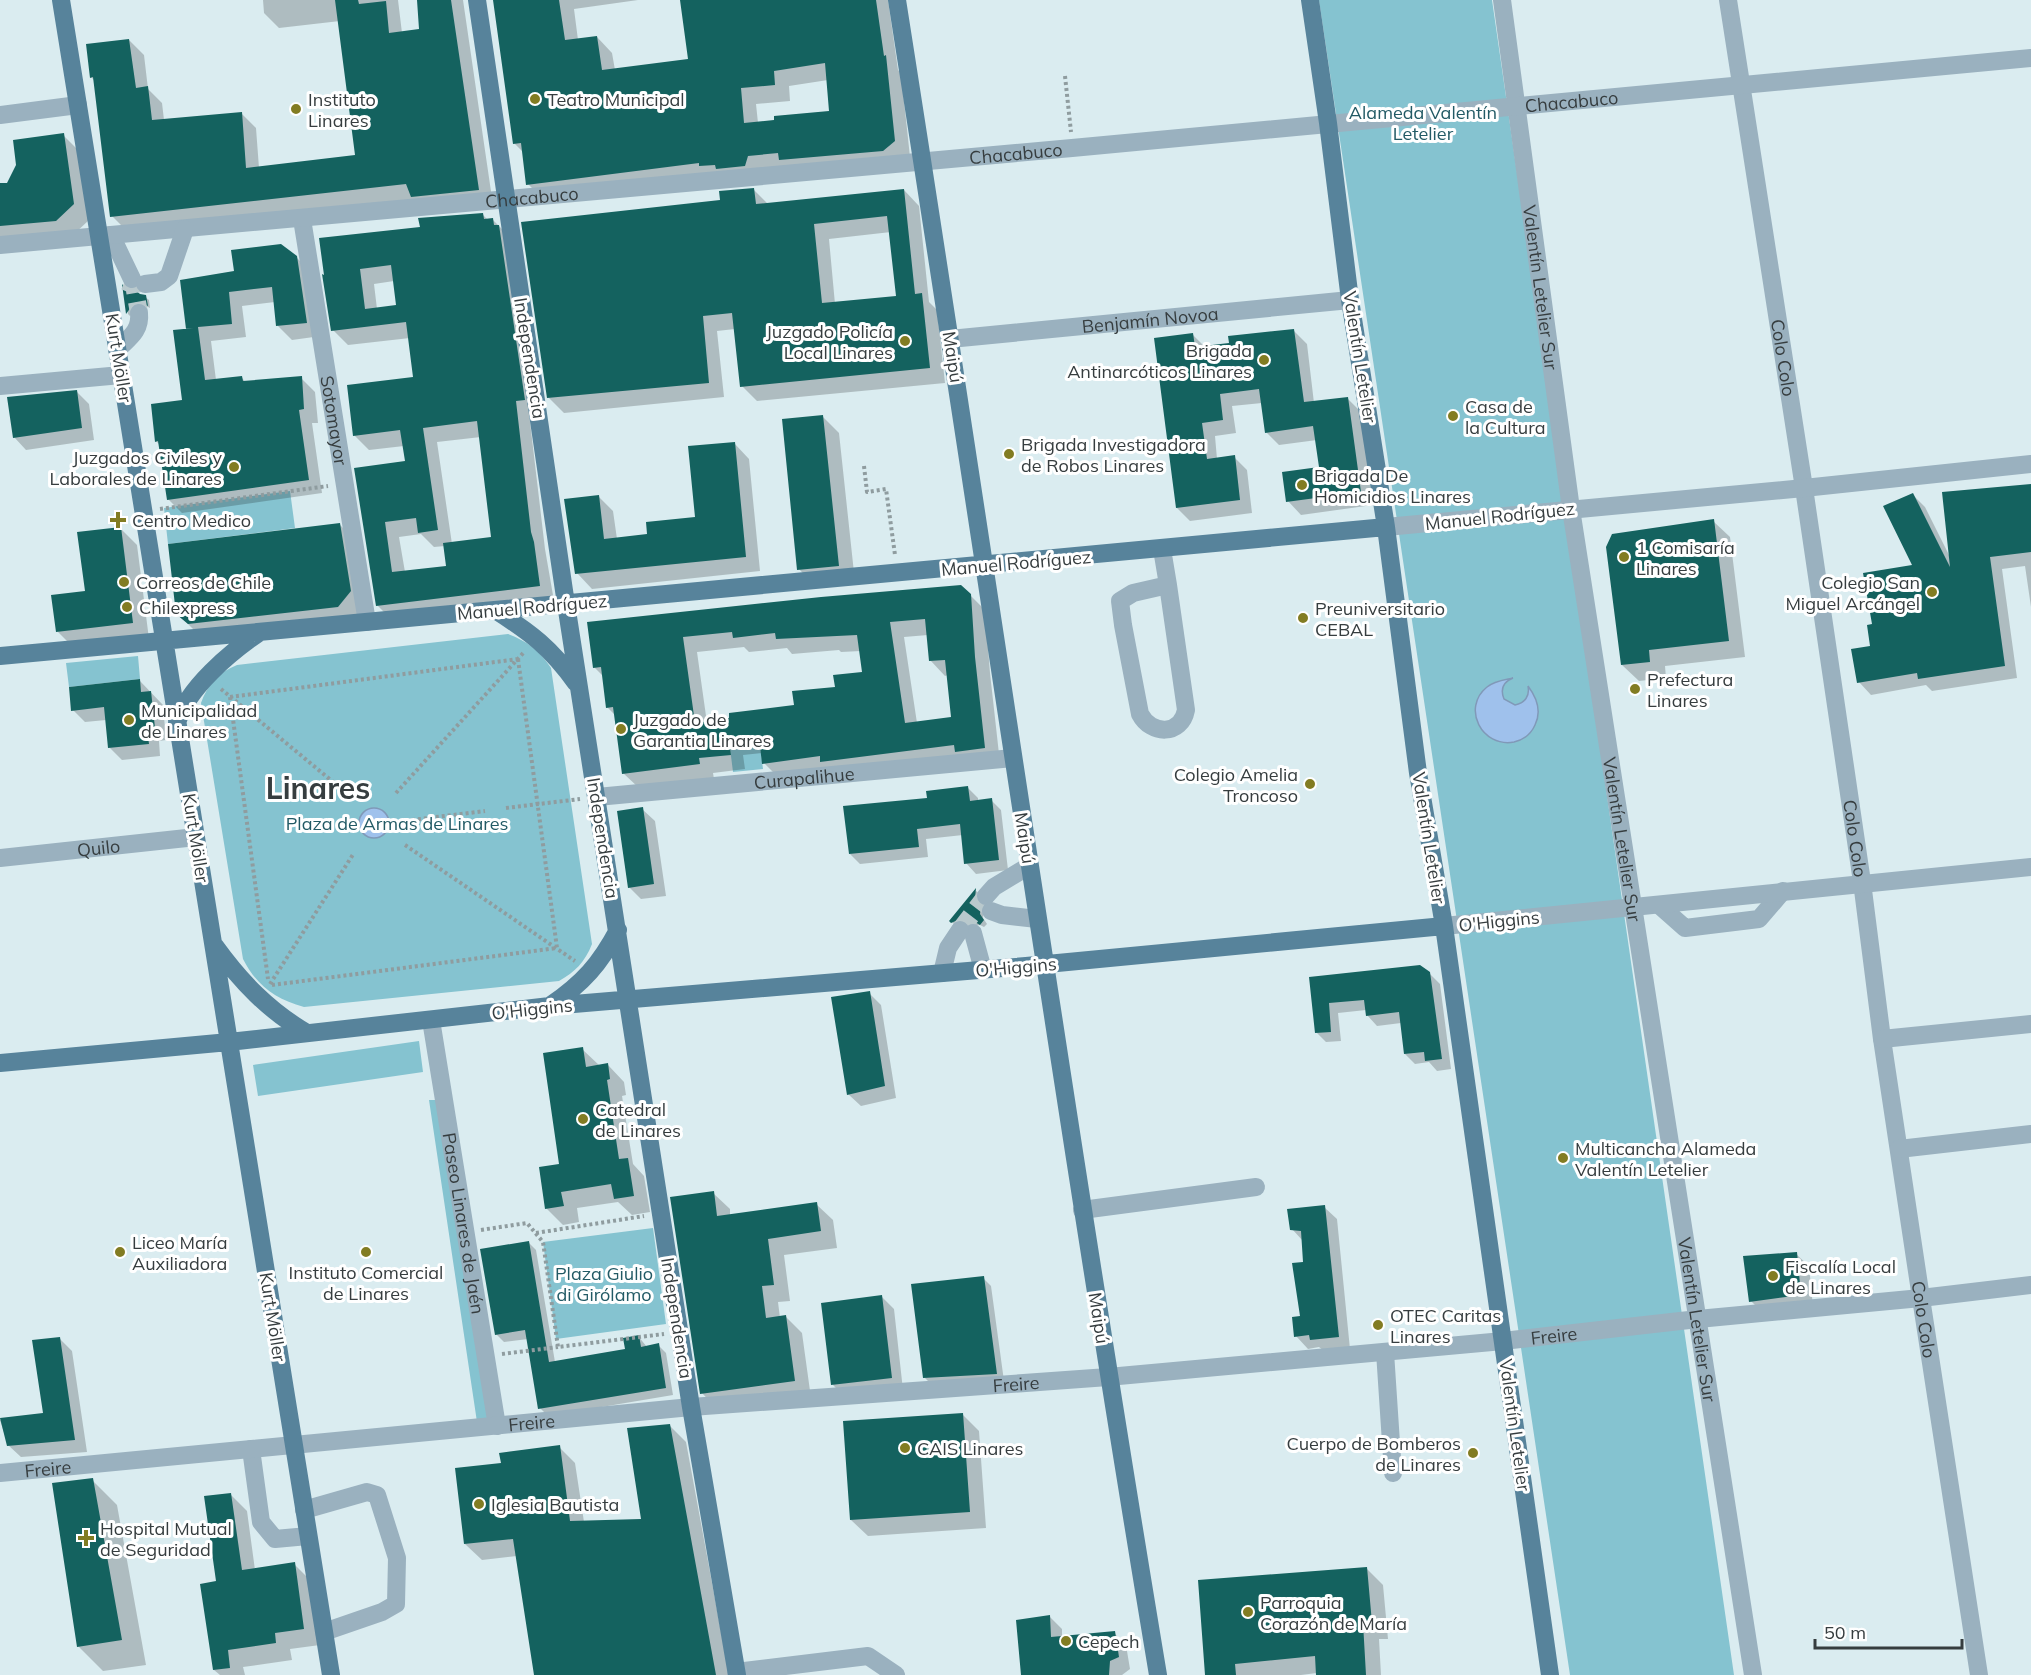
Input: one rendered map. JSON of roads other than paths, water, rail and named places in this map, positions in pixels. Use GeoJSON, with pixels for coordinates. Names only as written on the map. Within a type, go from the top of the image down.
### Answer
{"type":"FeatureCollection","features":[{"type":"Feature","properties":{"kind":"main road","name":"Kurt Möller"},"geometry":{"type":"LineString","coordinates":[[61,0],[78,105],[105,235],[105,271],[117,350],[331,1675]]}},
{"type":"Feature","properties":{"kind":"main road","name":"Independencia"},"geometry":{"type":"LineString","coordinates":[[477,0],[566,604],[679,1332],[736,1673]]}},
{"type":"Feature","properties":{"kind":"main road","name":"Maipú"},"geometry":{"type":"LineString","coordinates":[[897,0],[986,566],[1037,920],[1108,1377],[1158,1675]]}},
{"type":"Feature","properties":{"kind":"main road","name":"Valentín Letelier"},"geometry":{"type":"LineString","coordinates":[[1310,0],[1350,300],[1386,527],[1418,773],[1444,926],[1550,1675]]}},
{"type":"Feature","properties":{"kind":"main road","name":"Manuel Rodríguez"},"geometry":{"type":"LineString","coordinates":[[0,656],[1386,527]]}},
{"type":"Feature","properties":{"kind":"main road"},"geometry":{"type":"LineString","coordinates":[[495,610],[537,638],[560,660],[579,687]]}},
{"type":"Feature","properties":{"kind":"main road"},"geometry":{"type":"LineString","coordinates":[[177,723],[185,706],[207,676],[242,644],[262,631]]}},
{"type":"Feature","properties":{"kind":"main road","name":"O'Higgins"},"geometry":{"type":"LineString","coordinates":[[0,1063],[229,1042],[550,1006],[1044,965],[1444,926]]}},
{"type":"Feature","properties":{"kind":"main road"},"geometry":{"type":"LineString","coordinates":[[550,1006],[590,974],[606,953],[618,930]]}},
{"type":"Feature","properties":{"kind":"main road"},"geometry":{"type":"LineString","coordinates":[[213,942],[234,972],[258,998],[282,1017],[308,1033]]}},
{"type":"Feature","properties":{"kind":"street","name":"Valentín Letelier Sur"},"geometry":{"type":"LineString","coordinates":[[1502,0],[1571,509],[1754,1675]]}},
{"type":"Feature","properties":{"kind":"street","name":"Colo Colo"},"geometry":{"type":"LineString","coordinates":[[1728,0],[1804,488],[1862,882],[1882,1040],[1979,1675]]}},
{"type":"Feature","properties":{"kind":"street","name":"Chacabuco"},"geometry":{"type":"LineString","coordinates":[[0,245],[2031,58]]}},
{"type":"Feature","properties":{"kind":"street"},"geometry":{"type":"LineString","coordinates":[[0,115],[78,105]]}},
{"type":"Feature","properties":{"kind":"street","name":"Sotomayor"},"geometry":{"type":"LineString","coordinates":[[302,219],[367,622]]}},
{"type":"Feature","properties":{"kind":"street"},"geometry":{"type":"LineString","coordinates":[[105,271],[134,281],[161,282],[169,276],[185,229]]}},
{"type":"Feature","properties":{"kind":"street"},"geometry":{"type":"LineString","coordinates":[[105,235],[134,281]]}},
{"type":"Feature","properties":{"kind":"street","name":"Benjamín Novoa"},"geometry":{"type":"LineString","coordinates":[[950,339],[1350,300]]}},
{"type":"Feature","properties":{"kind":"street"},"geometry":{"type":"LineString","coordinates":[[117,350],[136,332],[139,325],[139,312]]}},
{"type":"Feature","properties":{"kind":"street"},"geometry":{"type":"LineString","coordinates":[[0,386],[122,375]]}},
{"type":"Feature","properties":{"kind":"street","name":"Manuel Rodríguez"},"geometry":{"type":"LineString","coordinates":[[1386,527],[1804,488],[2031,464]]}},
{"type":"Feature","properties":{"kind":"street"},"geometry":{"type":"LineString","coordinates":[[1162,549],[1168,585],[1186,710],[1185,719],[1179,726],[1157,729],[1144,721],[1140,714],[1120,601],[1133,592],[1168,585]]}},
{"type":"Feature","properties":{"kind":"street","name":"Curapalihue"},"geometry":{"type":"LineString","coordinates":[[597,797],[1013,758]]}},
{"type":"Feature","properties":{"kind":"street","name":"Quilo"},"geometry":{"type":"LineString","coordinates":[[0,858],[196,837]]}},
{"type":"Feature","properties":{"kind":"street"},"geometry":{"type":"LineString","coordinates":[[1029,866],[994,887],[989,904],[1002,915],[1037,920]]}},
{"type":"Feature","properties":{"kind":"street","name":"O'Higgins"},"geometry":{"type":"LineString","coordinates":[[1444,926],[1634,908],[1862,882],[2031,867]]}},
{"type":"Feature","properties":{"kind":"street"},"geometry":{"type":"LineString","coordinates":[[1659,905],[1685,928],[1759,920],[1783,891]]}},
{"type":"Feature","properties":{"kind":"street"},"geometry":{"type":"LineString","coordinates":[[942,974],[948,948],[967,932],[983,970]]}},
{"type":"Feature","properties":{"kind":"street","name":"Paseo Linares de Jaén"},"geometry":{"type":"LineString","coordinates":[[431,1020],[497,1426]]}},
{"type":"Feature","properties":{"kind":"street"},"geometry":{"type":"LineString","coordinates":[[1882,1040],[2031,1024]]}},
{"type":"Feature","properties":{"kind":"street"},"geometry":{"type":"LineString","coordinates":[[1899,1149],[2031,1134]]}},
{"type":"Feature","properties":{"kind":"street"},"geometry":{"type":"LineString","coordinates":[[1082,1210],[1256,1187]]}},
{"type":"Feature","properties":{"kind":"street","name":"Freire"},"geometry":{"type":"LineString","coordinates":[[0,1473],[691,1407],[1108,1377],[1385,1352],[2031,1285]]}},
{"type":"Feature","properties":{"kind":"street"},"geometry":{"type":"LineString","coordinates":[[1385,1352],[1393,1473]]}},
{"type":"Feature","properties":{"kind":"street"},"geometry":{"type":"LineString","coordinates":[[251,1449],[261,1522],[275,1539],[308,1536]]}},
{"type":"Feature","properties":{"kind":"street"},"geometry":{"type":"LineString","coordinates":[[304,1510],[367,1492],[376,1495],[397,1558],[396,1604],[382,1612],[324,1632]]}},
{"type":"Feature","properties":{"kind":"street"},"geometry":{"type":"LineString","coordinates":[[736,1673],[868,1656],[896,1675]]}},
{"type":"Feature","properties":{"kind":"tunnel"},"geometry":{"type":"LineString","coordinates":[[125,281],[134,285],[139,313]]}},
{"type":"Feature","properties":{"kind":"tunnel"},"geometry":{"type":"LineString","coordinates":[[960,930],[986,896]]}},
{"type":"Feature","properties":{"kind":"place","name":"Teatro Municipal"},"geometry":{"type":"Point","coordinates":[535,99]}},
{"type":"Feature","properties":{"kind":"place","name":"Instituto Linares"},"geometry":{"type":"Point","coordinates":[296,109]}},
{"type":"Feature","properties":{"kind":"place","name":"Juzgado Policía Local Linares"},"geometry":{"type":"Point","coordinates":[905,341]}},
{"type":"Feature","properties":{"kind":"place","name":"Brigada Antinarcóticos Linares"},"geometry":{"type":"Point","coordinates":[1264,360]}},
{"type":"Feature","properties":{"kind":"place","name":"Casa de la Cultura"},"geometry":{"type":"Point","coordinates":[1453,416]}},
{"type":"Feature","properties":{"kind":"place","name":"Brigada Investigadora de Robos Linares"},"geometry":{"type":"Point","coordinates":[1009,454]}},
{"type":"Feature","properties":{"kind":"place","name":"Juzgados Civiles y Laborales de Linares"},"geometry":{"type":"Point","coordinates":[234,467]}},
{"type":"Feature","properties":{"kind":"place","name":"Brigada De Homicidios Linares"},"geometry":{"type":"Point","coordinates":[1302,485]}},
{"type":"Feature","properties":{"kind":"place","name":"Centro Medico"},"geometry":{"type":"Point","coordinates":[118,520]}},
{"type":"Feature","properties":{"kind":"place","name":"1 Comisaría Linares"},"geometry":{"type":"Point","coordinates":[1624,557]}},
{"type":"Feature","properties":{"kind":"place","name":"Correos de Chile"},"geometry":{"type":"Point","coordinates":[124,582]}},
{"type":"Feature","properties":{"kind":"place","name":"Colegio San Miguel Arcángel"},"geometry":{"type":"Point","coordinates":[1932,592]}},
{"type":"Feature","properties":{"kind":"place","name":"Chilexpress"},"geometry":{"type":"Point","coordinates":[127,607]}},
{"type":"Feature","properties":{"kind":"place","name":"Preuniversitario CEBAL"},"geometry":{"type":"Point","coordinates":[1303,618]}},
{"type":"Feature","properties":{"kind":"place","name":"Prefectura Linares"},"geometry":{"type":"Point","coordinates":[1635,689]}},
{"type":"Feature","properties":{"kind":"place","name":"Municipalidad de Linares"},"geometry":{"type":"Point","coordinates":[129,720]}},
{"type":"Feature","properties":{"kind":"place","name":"Juzgado de Garantia Linares"},"geometry":{"type":"Point","coordinates":[621,729]}},
{"type":"Feature","properties":{"kind":"place","name":"Colegio Amelia Troncoso"},"geometry":{"type":"Point","coordinates":[1310,784]}},
{"type":"Feature","properties":{"kind":"place","name":"Catedral de Linares"},"geometry":{"type":"Point","coordinates":[583,1119]}},
{"type":"Feature","properties":{"kind":"place","name":"Multicancha Alameda Valentín Letelier"},"geometry":{"type":"Point","coordinates":[1563,1158]}},
{"type":"Feature","properties":{"kind":"place","name":"Liceo María Auxiliadora"},"geometry":{"type":"Point","coordinates":[120,1252]}},
{"type":"Feature","properties":{"kind":"place","name":"Instituto Comercial de Linares"},"geometry":{"type":"Point","coordinates":[366,1252]}},
{"type":"Feature","properties":{"kind":"place","name":"Fiscalía Local de Linares"},"geometry":{"type":"Point","coordinates":[1773,1276]}},
{"type":"Feature","properties":{"kind":"place","name":"OTEC Caritas Linares"},"geometry":{"type":"Point","coordinates":[1378,1325]}},
{"type":"Feature","properties":{"kind":"place","name":"CAIS Linares"},"geometry":{"type":"Point","coordinates":[905,1448]}},
{"type":"Feature","properties":{"kind":"place","name":"Cuerpo de Bomberos de Linares"},"geometry":{"type":"Point","coordinates":[1473,1453]}},
{"type":"Feature","properties":{"kind":"place","name":"Iglesia Bautista"},"geometry":{"type":"Point","coordinates":[479,1504]}},
{"type":"Feature","properties":{"kind":"place","name":"Hospital Mutual de Seguridad"},"geometry":{"type":"Point","coordinates":[86,1538]}},
{"type":"Feature","properties":{"kind":"place","name":"Parroquia Corazón de María"},"geometry":{"type":"Point","coordinates":[1248,1612]}},
{"type":"Feature","properties":{"kind":"place","name":"Cepech"},"geometry":{"type":"Point","coordinates":[1066,1641]}},
{"type":"Feature","properties":{"kind":"district","name":"Linares"},"geometry":{"type":"Point","coordinates":[318,788]}},
{"type":"Feature","properties":{"kind":"park label","name":"Alameda Valentín Letelier"},"geometry":{"type":"Point","coordinates":[1423,122]}},
{"type":"Feature","properties":{"kind":"park label","name":"Plaza de Armas de Linares"},"geometry":{"type":"Point","coordinates":[397,823]}},
{"type":"Feature","properties":{"kind":"park label","name":"Plaza Giulio di Girólamo"},"geometry":{"type":"Point","coordinates":[604,1283]}}]}
